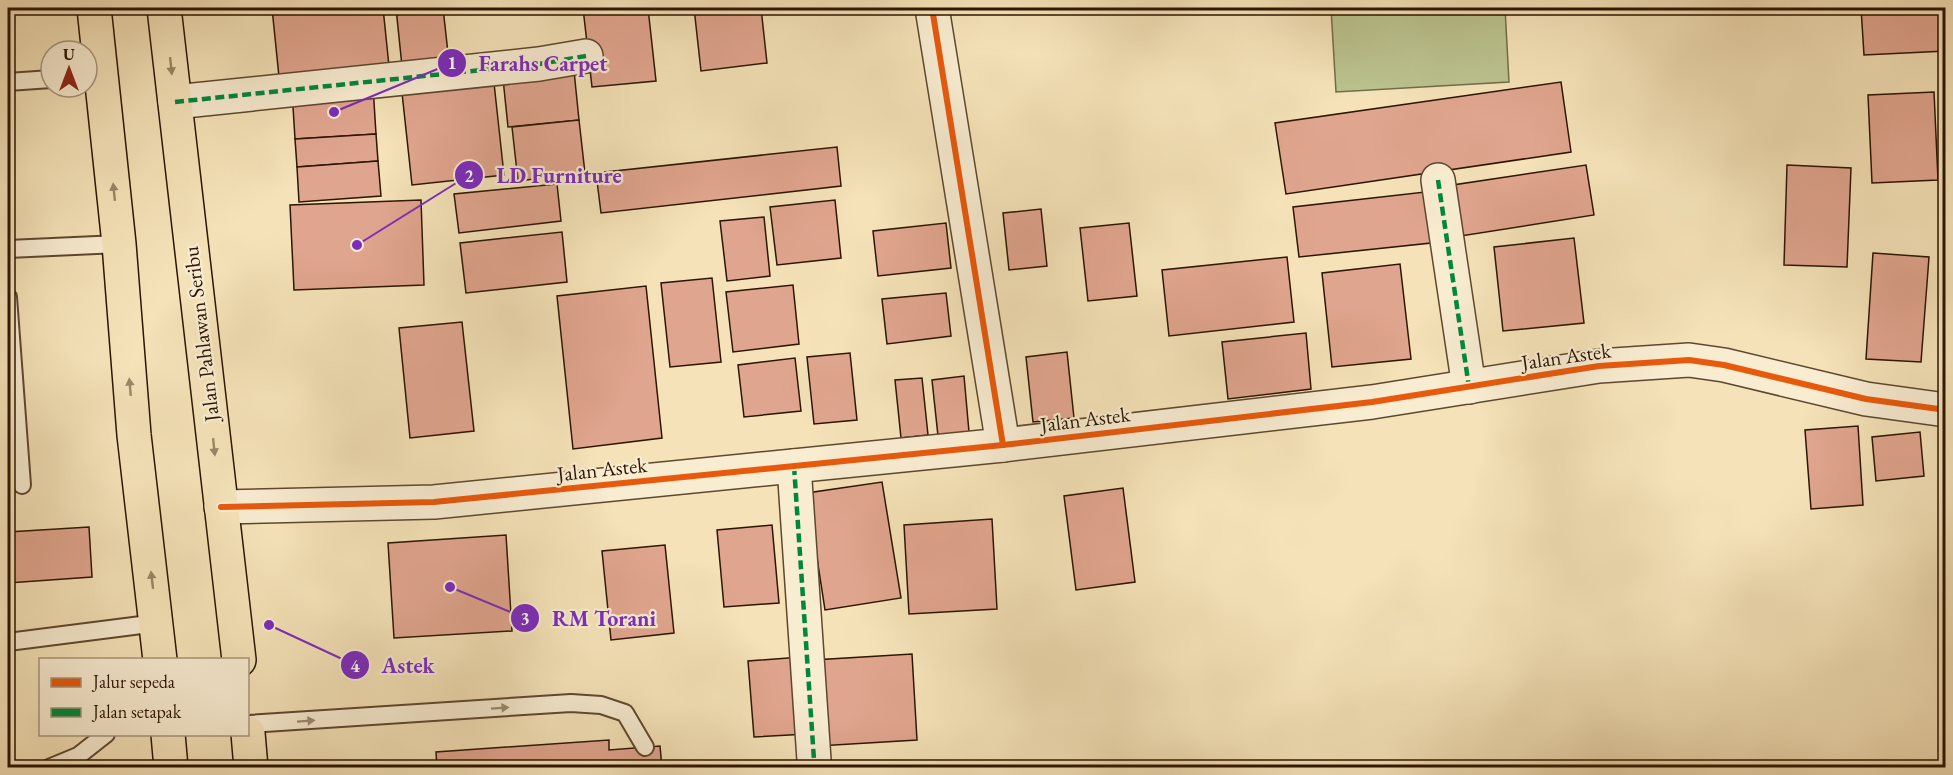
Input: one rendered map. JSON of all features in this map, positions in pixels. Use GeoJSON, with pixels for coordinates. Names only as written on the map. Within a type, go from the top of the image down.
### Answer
{"type":"FeatureCollection","features":[{"type":"Feature","properties":{"kind":"main road"},"geometry":{"type":"LineString","coordinates":[[94,8],[94,39]]}},
{"type":"Feature","properties":{"kind":"main road","name":"Jalan Pahlawan Seribu"},"geometry":{"type":"LineString","coordinates":[[164,8],[239,658]]}},
{"type":"Feature","properties":{"kind":"main road"},"geometry":{"type":"LineString","coordinates":[[98,99],[119,244],[134,435],[160,658]]}},
{"type":"Feature","properties":{"kind":"main road"},"geometry":{"type":"LineString","coordinates":[[168,736],[171,768]]}},
{"type":"Feature","properties":{"kind":"main road"},"geometry":{"type":"LineString","coordinates":[[248,736],[251,768]]}},
{"type":"Feature","properties":{"kind":"street"},"geometry":{"type":"LineString","coordinates":[[932,8],[1003,445]]}},
{"type":"Feature","properties":{"kind":"street"},"geometry":{"type":"LineString","coordinates":[[175,102],[539,64],[586,56]]}},
{"type":"Feature","properties":{"kind":"street"},"geometry":{"type":"LineString","coordinates":[[1438,180],[1469,387]]}},
{"type":"Feature","properties":{"kind":"street","name":"Jalan Astek"},"geometry":{"type":"LineString","coordinates":[[221,507],[434,502],[794,466],[1003,445],[1360,404],[1599,366],[1689,360],[1724,364],[1866,399],[1946,410]]}},
{"type":"Feature","properties":{"kind":"street"},"geometry":{"type":"LineString","coordinates":[[794,466],[814,760]]}},
{"type":"Feature","properties":{"kind":"lane"},"geometry":{"type":"LineString","coordinates":[[8,82],[39,80]]}},
{"type":"Feature","properties":{"kind":"lane"},"geometry":{"type":"LineString","coordinates":[[8,249],[119,244]]}},
{"type":"Feature","properties":{"kind":"lane"},"geometry":{"type":"LineString","coordinates":[[8,297],[22,485]]}},
{"type":"Feature","properties":{"kind":"lane"},"geometry":{"type":"LineString","coordinates":[[8,642],[157,623]]}},
{"type":"Feature","properties":{"kind":"lane"},"geometry":{"type":"LineString","coordinates":[[249,724],[571,703],[601,705],[625,714],[645,747]]}},
{"type":"Feature","properties":{"kind":"lane"},"geometry":{"type":"LineString","coordinates":[[49,768],[78,756],[105,736]]}},
{"type":"Feature","properties":{"kind":"green space"},"geometry":{"type":"Polygon","coordinates":[[[1331,8],[1505,8],[1509,82],[1336,92],[1331,8]]]}},
{"type":"Feature","properties":{"kind":"building"},"geometry":{"type":"Polygon","coordinates":[[[272,8],[383,8],[389,66],[279,77],[272,8]]]}},
{"type":"Feature","properties":{"kind":"building"},"geometry":{"type":"Polygon","coordinates":[[[396,8],[443,8],[450,71],[403,76],[396,8]]]}},
{"type":"Feature","properties":{"kind":"building"},"geometry":{"type":"Polygon","coordinates":[[[583,8],[648,8],[656,81],[592,87],[583,8]]]}},
{"type":"Feature","properties":{"kind":"building"},"geometry":{"type":"Polygon","coordinates":[[[694,8],[761,8],[767,63],[701,71],[694,8]]]}},
{"type":"Feature","properties":{"kind":"building"},"geometry":{"type":"Polygon","coordinates":[[[1861,8],[1946,8],[1946,51],[1864,55],[1861,8]]]}},
{"type":"Feature","properties":{"kind":"building"},"geometry":{"type":"Polygon","coordinates":[[[573,61],[579,120],[508,127],[502,69],[573,61]]]}},
{"type":"Feature","properties":{"kind":"building"},"geometry":{"type":"Polygon","coordinates":[[[1561,82],[1571,152],[1286,194],[1275,123],[1561,82]]]}},
{"type":"Feature","properties":{"kind":"building"},"geometry":{"type":"Polygon","coordinates":[[[494,83],[504,175],[412,185],[402,93],[494,83]]]}},
{"type":"Feature","properties":{"kind":"building"},"geometry":{"type":"Polygon","coordinates":[[[373,86],[376,134],[295,139],[292,91],[373,86]]]}},
{"type":"Feature","properties":{"kind":"building"},"geometry":{"type":"Polygon","coordinates":[[[1934,92],[1938,180],[1872,183],[1868,95],[1934,92]]]}},
{"type":"Feature","properties":{"kind":"building"},"geometry":{"type":"Polygon","coordinates":[[[579,120],[585,173],[518,181],[512,127],[579,120]]]}},
{"type":"Feature","properties":{"kind":"building"},"geometry":{"type":"Polygon","coordinates":[[[376,134],[378,161],[297,167],[295,139],[376,134]]]}},
{"type":"Feature","properties":{"kind":"building"},"geometry":{"type":"Polygon","coordinates":[[[837,147],[841,186],[601,213],[596,173],[837,147]]]}},
{"type":"Feature","properties":{"kind":"building"},"geometry":{"type":"Polygon","coordinates":[[[378,161],[381,196],[299,202],[297,167],[378,161]]]}},
{"type":"Feature","properties":{"kind":"building"},"geometry":{"type":"Polygon","coordinates":[[[1586,165],[1594,215],[1461,236],[1453,185],[1586,165]]]}},
{"type":"Feature","properties":{"kind":"building"},"geometry":{"type":"Polygon","coordinates":[[[1787,165],[1851,168],[1847,267],[1784,265],[1787,165]]]}},
{"type":"Feature","properties":{"kind":"building"},"geometry":{"type":"Polygon","coordinates":[[[557,184],[561,221],[459,233],[454,194],[557,184]]]}},
{"type":"Feature","properties":{"kind":"building"},"geometry":{"type":"Polygon","coordinates":[[[1425,192],[1431,243],[1299,257],[1293,207],[1425,192]]]}},
{"type":"Feature","properties":{"kind":"building"},"geometry":{"type":"Polygon","coordinates":[[[421,200],[424,285],[294,290],[290,205],[421,200]]]}},
{"type":"Feature","properties":{"kind":"building"},"geometry":{"type":"Polygon","coordinates":[[[835,200],[841,258],[777,265],[770,207],[835,200]]]}},
{"type":"Feature","properties":{"kind":"building"},"geometry":{"type":"Polygon","coordinates":[[[1041,209],[1047,266],[1009,270],[1003,213],[1041,209]]]}},
{"type":"Feature","properties":{"kind":"building"},"geometry":{"type":"Polygon","coordinates":[[[764,217],[770,276],[727,281],[720,221],[764,217]]]}},
{"type":"Feature","properties":{"kind":"building"},"geometry":{"type":"Polygon","coordinates":[[[946,223],[951,268],[878,276],[873,231],[946,223]]]}},
{"type":"Feature","properties":{"kind":"building"},"geometry":{"type":"Polygon","coordinates":[[[1129,223],[1137,296],[1088,301],[1080,228],[1129,223]]]}},
{"type":"Feature","properties":{"kind":"building"},"geometry":{"type":"Polygon","coordinates":[[[562,232],[567,282],[466,293],[460,243],[562,232]]]}},
{"type":"Feature","properties":{"kind":"building"},"geometry":{"type":"Polygon","coordinates":[[[1574,238],[1584,323],[1503,331],[1494,247],[1574,238]]]}},
{"type":"Feature","properties":{"kind":"building"},"geometry":{"type":"Polygon","coordinates":[[[1873,253],[1929,257],[1921,362],[1866,359],[1873,253]]]}},
{"type":"Feature","properties":{"kind":"building"},"geometry":{"type":"Polygon","coordinates":[[[1287,257],[1294,322],[1169,336],[1162,270],[1287,257]]]}},
{"type":"Feature","properties":{"kind":"building"},"geometry":{"type":"Polygon","coordinates":[[[1400,264],[1411,359],[1332,367],[1322,273],[1400,264]]]}},
{"type":"Feature","properties":{"kind":"building"},"geometry":{"type":"Polygon","coordinates":[[[712,278],[721,362],[670,367],[661,283],[712,278]]]}},
{"type":"Feature","properties":{"kind":"building"},"geometry":{"type":"Polygon","coordinates":[[[793,285],[799,344],[733,352],[726,292],[793,285]]]}},
{"type":"Feature","properties":{"kind":"building"},"geometry":{"type":"Polygon","coordinates":[[[646,286],[662,438],[573,449],[557,296],[646,286]]]}},
{"type":"Feature","properties":{"kind":"building"},"geometry":{"type":"Polygon","coordinates":[[[946,293],[951,336],[887,344],[882,299],[946,293]]]}},
{"type":"Feature","properties":{"kind":"building"},"geometry":{"type":"Polygon","coordinates":[[[462,322],[474,431],[410,438],[399,328],[462,322]]]}},
{"type":"Feature","properties":{"kind":"building"},"geometry":{"type":"Polygon","coordinates":[[[1306,333],[1311,389],[1228,399],[1222,342],[1306,333]]]}},
{"type":"Feature","properties":{"kind":"building"},"geometry":{"type":"Polygon","coordinates":[[[1067,352],[1074,418],[1033,422],[1026,357],[1067,352]]]}},
{"type":"Feature","properties":{"kind":"building"},"geometry":{"type":"Polygon","coordinates":[[[850,353],[857,420],[814,424],[807,357],[850,353]]]}},
{"type":"Feature","properties":{"kind":"building"},"geometry":{"type":"Polygon","coordinates":[[[795,358],[801,411],[744,417],[738,365],[795,358]]]}},
{"type":"Feature","properties":{"kind":"building"},"geometry":{"type":"Polygon","coordinates":[[[964,376],[969,432],[938,436],[932,380],[964,376]]]}},
{"type":"Feature","properties":{"kind":"building"},"geometry":{"type":"Polygon","coordinates":[[[922,378],[928,435],[901,438],[895,380],[922,378]]]}},
{"type":"Feature","properties":{"kind":"building"},"geometry":{"type":"Polygon","coordinates":[[[1858,426],[1863,505],[1811,509],[1805,430],[1858,426]]]}},
{"type":"Feature","properties":{"kind":"building"},"geometry":{"type":"Polygon","coordinates":[[[1946,431],[1946,483],[1940,432],[1946,431]]]}},
{"type":"Feature","properties":{"kind":"building"},"geometry":{"type":"Polygon","coordinates":[[[1920,432],[1924,476],[1876,481],[1872,437],[1920,432]]]}},
{"type":"Feature","properties":{"kind":"building"},"geometry":{"type":"Polygon","coordinates":[[[882,482],[901,598],[825,610],[807,493],[882,482]]]}},
{"type":"Feature","properties":{"kind":"building"},"geometry":{"type":"Polygon","coordinates":[[[1123,488],[1135,582],[1076,590],[1064,496],[1123,488]]]}},
{"type":"Feature","properties":{"kind":"building"},"geometry":{"type":"Polygon","coordinates":[[[992,519],[997,609],[909,614],[904,525],[992,519]]]}},
{"type":"Feature","properties":{"kind":"building"},"geometry":{"type":"Polygon","coordinates":[[[772,525],[779,603],[724,607],[717,530],[772,525]]]}},
{"type":"Feature","properties":{"kind":"building"},"geometry":{"type":"Polygon","coordinates":[[[89,527],[92,577],[8,583],[8,532],[89,527]]]}},
{"type":"Feature","properties":{"kind":"building"},"geometry":{"type":"Polygon","coordinates":[[[506,535],[512,631],[394,638],[388,543],[506,535]]]}},
{"type":"Feature","properties":{"kind":"building"},"geometry":{"type":"Polygon","coordinates":[[[665,545],[674,633],[611,640],[602,551],[665,545]]]}},
{"type":"Feature","properties":{"kind":"building"},"geometry":{"type":"Polygon","coordinates":[[[912,654],[917,740],[818,746],[813,660],[912,654]]]}},
{"type":"Feature","properties":{"kind":"building"},"geometry":{"type":"Polygon","coordinates":[[[801,657],[807,734],[754,737],[748,661],[801,657]]]}},
{"type":"Feature","properties":{"kind":"building"},"geometry":{"type":"Polygon","coordinates":[[[609,740],[609,750],[660,746],[662,768],[437,768],[436,752],[609,740]]]}},
{"type":"Feature","properties":{"kind":"building"},"geometry":{"type":"Polygon","coordinates":[[[772,765],[822,766],[822,768],[772,768],[772,765]]]}},
{"type":"Feature","properties":{"kind":"marked path"},"geometry":{"type":"LineString","coordinates":[[175,102],[539,64],[586,56]]}},
{"type":"Feature","properties":{"kind":"marked path"},"geometry":{"type":"LineString","coordinates":[[1438,180],[1469,387]]}},
{"type":"Feature","properties":{"kind":"marked path"},"geometry":{"type":"LineString","coordinates":[[794,466],[814,760]]}},
{"type":"Feature","properties":{"kind":"cycle path"},"geometry":{"type":"LineString","coordinates":[[932,8],[1003,445]]}},
{"type":"Feature","properties":{"kind":"cycle path"},"geometry":{"type":"LineString","coordinates":[[221,507],[434,502],[1003,445],[1372,402],[1599,366],[1689,360],[1724,365],[1866,399],[1946,410]]}},
{"type":"Feature","properties":{"kind":"place","name":"Farahs Carpet"},"geometry":{"type":"Point","coordinates":[334,112]}},
{"type":"Feature","properties":{"kind":"place","name":"LD Furniture"},"geometry":{"type":"Point","coordinates":[357,245]}},
{"type":"Feature","properties":{"kind":"place","name":"RM Torani"},"geometry":{"type":"Point","coordinates":[450,587]}},
{"type":"Feature","properties":{"kind":"place","name":"Astek"},"geometry":{"type":"Point","coordinates":[269,625]}}]}
